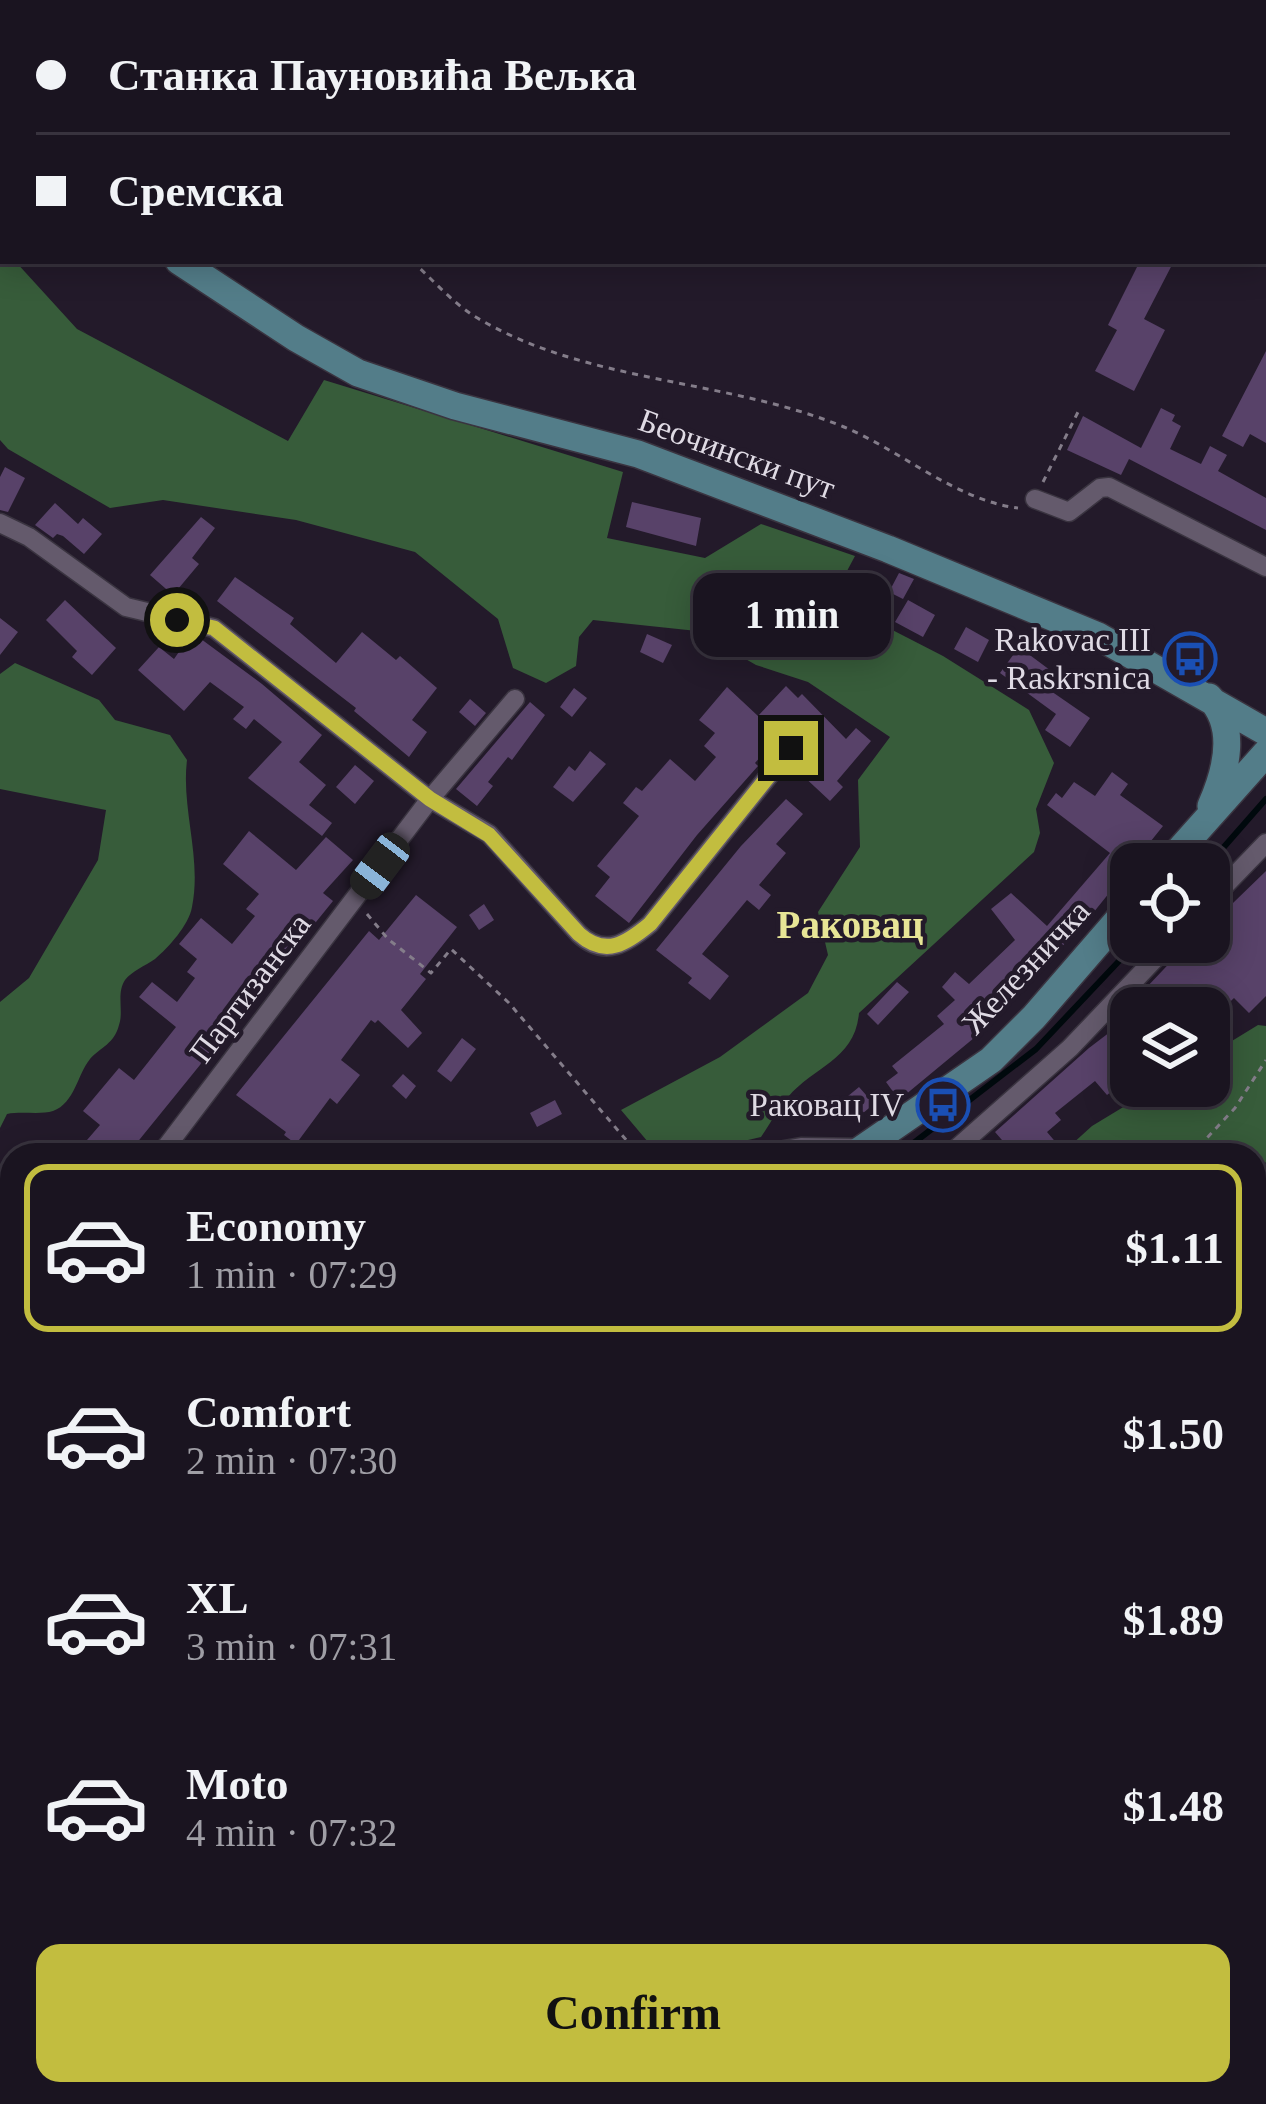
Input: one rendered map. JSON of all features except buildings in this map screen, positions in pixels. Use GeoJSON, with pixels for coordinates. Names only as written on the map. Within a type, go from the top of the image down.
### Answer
{"type":"FeatureCollection","features":[{"type":"Feature","properties":{"kind":"main road","name":"Беочински пут"},"geometry":{"type":"LineString","coordinates":[[184,264],[358,373],[438,401],[589,439],[688,471],[888,548],[1098,637],[1266,732]]}},
{"type":"Feature","properties":{"kind":"main road"},"geometry":{"type":"LineString","coordinates":[[1204,821],[1226,761],[1227,732],[1220,707],[1208,696]]}},
{"type":"Feature","properties":{"kind":"main road"},"geometry":{"type":"LineString","coordinates":[[1185,843],[1266,754]]}},
{"type":"Feature","properties":{"kind":"main road","name":"Железничка"},"geometry":{"type":"LineString","coordinates":[[871,1143],[991,1060],[1110,929]]}},
{"type":"Feature","properties":{"kind":"street"},"geometry":{"type":"LineString","coordinates":[[1035,499],[1069,512],[1100,488],[1109,487],[1266,567]]}},
{"type":"Feature","properties":{"kind":"street"},"geometry":{"type":"LineString","coordinates":[[0,523],[29,537],[126,607],[214,628],[430,799],[489,835],[586,941],[612,948],[626,944],[650,924],[791,748]]}},
{"type":"Feature","properties":{"kind":"street","name":"Партизанска"},"geometry":{"type":"LineString","coordinates":[[169,1143],[430,799],[515,699]]}},
{"type":"Feature","properties":{"kind":"street"},"geometry":{"type":"LineString","coordinates":[[1230,880],[1266,843]]}},
{"type":"Feature","properties":{"kind":"street"},"geometry":{"type":"LineString","coordinates":[[963,1143],[1070,1048],[1151,963]]}},
{"type":"Feature","properties":{"kind":"path"},"geometry":{"type":"LineString","coordinates":[[415,264],[471,314],[512,335],[581,360],[738,395],[839,425],[1000,506],[1025,509],[1035,499],[1080,408]]}},
{"type":"Feature","properties":{"kind":"path"},"geometry":{"type":"LineString","coordinates":[[354,899],[388,939],[430,973],[451,949],[509,1004],[630,1143]]}},
{"type":"Feature","properties":{"kind":"path"},"geometry":{"type":"LineString","coordinates":[[1202,1143],[1234,1108],[1266,1060]]}},
{"type":"Feature","properties":{"kind":"green space"},"geometry":{"type":"Polygon","coordinates":[[[0,264],[18,264],[77,329],[288,441],[324,380],[623,472],[607,538],[705,558],[761,524],[855,556],[832,599],[943,656],[1029,710],[1054,763],[1036,809],[1040,833],[1034,852],[859,1013],[850,1042],[798,1086],[761,1137],[735,1143],[649,1143],[621,1110],[720,1057],[808,993],[828,955],[818,912],[860,847],[858,780],[890,737],[808,682],[756,665],[697,631],[593,620],[579,637],[576,666],[546,683],[513,668],[498,619],[415,552],[296,520],[163,500],[110,508],[0,440],[0,264]]]}},
{"type":"Feature","properties":{"kind":"green space"},"geometry":{"type":"Polygon","coordinates":[[[15,663],[99,700],[115,720],[170,735],[187,760],[194,888],[190,914],[177,936],[125,980],[117,1031],[90,1059],[66,1102],[48,1112],[7,1114],[0,1128],[0,1002],[29,978],[98,860],[106,810],[0,789],[0,674],[15,663]]]}},
{"type":"Feature","properties":{"kind":"green space"},"geometry":{"type":"Polygon","coordinates":[[[1258,1025],[1266,1026],[1266,1143],[1073,1143],[1123,1107],[1230,1107],[1230,1042],[1258,1025]]]}},
{"type":"Feature","properties":{"kind":"waterway"},"geometry":{"type":"LineString","coordinates":[[1227,843],[1266,799]]}},
{"type":"Feature","properties":{"kind":"waterway"},"geometry":{"type":"LineString","coordinates":[[914,1143],[1036,1049],[1117,963]]}},
{"type":"Feature","properties":{"kind":"place","name":"Rakovac III - Raskrsnica"},"geometry":{"type":"Point","coordinates":[1190,659]}},
{"type":"Feature","properties":{"kind":"place","name":"Раковац IV"},"geometry":{"type":"Point","coordinates":[943,1105]}},
{"type":"Feature","properties":{"kind":"district","name":"Раковац"},"geometry":{"type":"Point","coordinates":[850,924]}},
{"type":"Feature","properties":{"kind":"route"},"geometry":{"type":"LineString","coordinates":[[177,620],[214,628],[430,799],[489,835],[579,934],[596,946],[626,944],[650,924],[791,748]]}}]}
